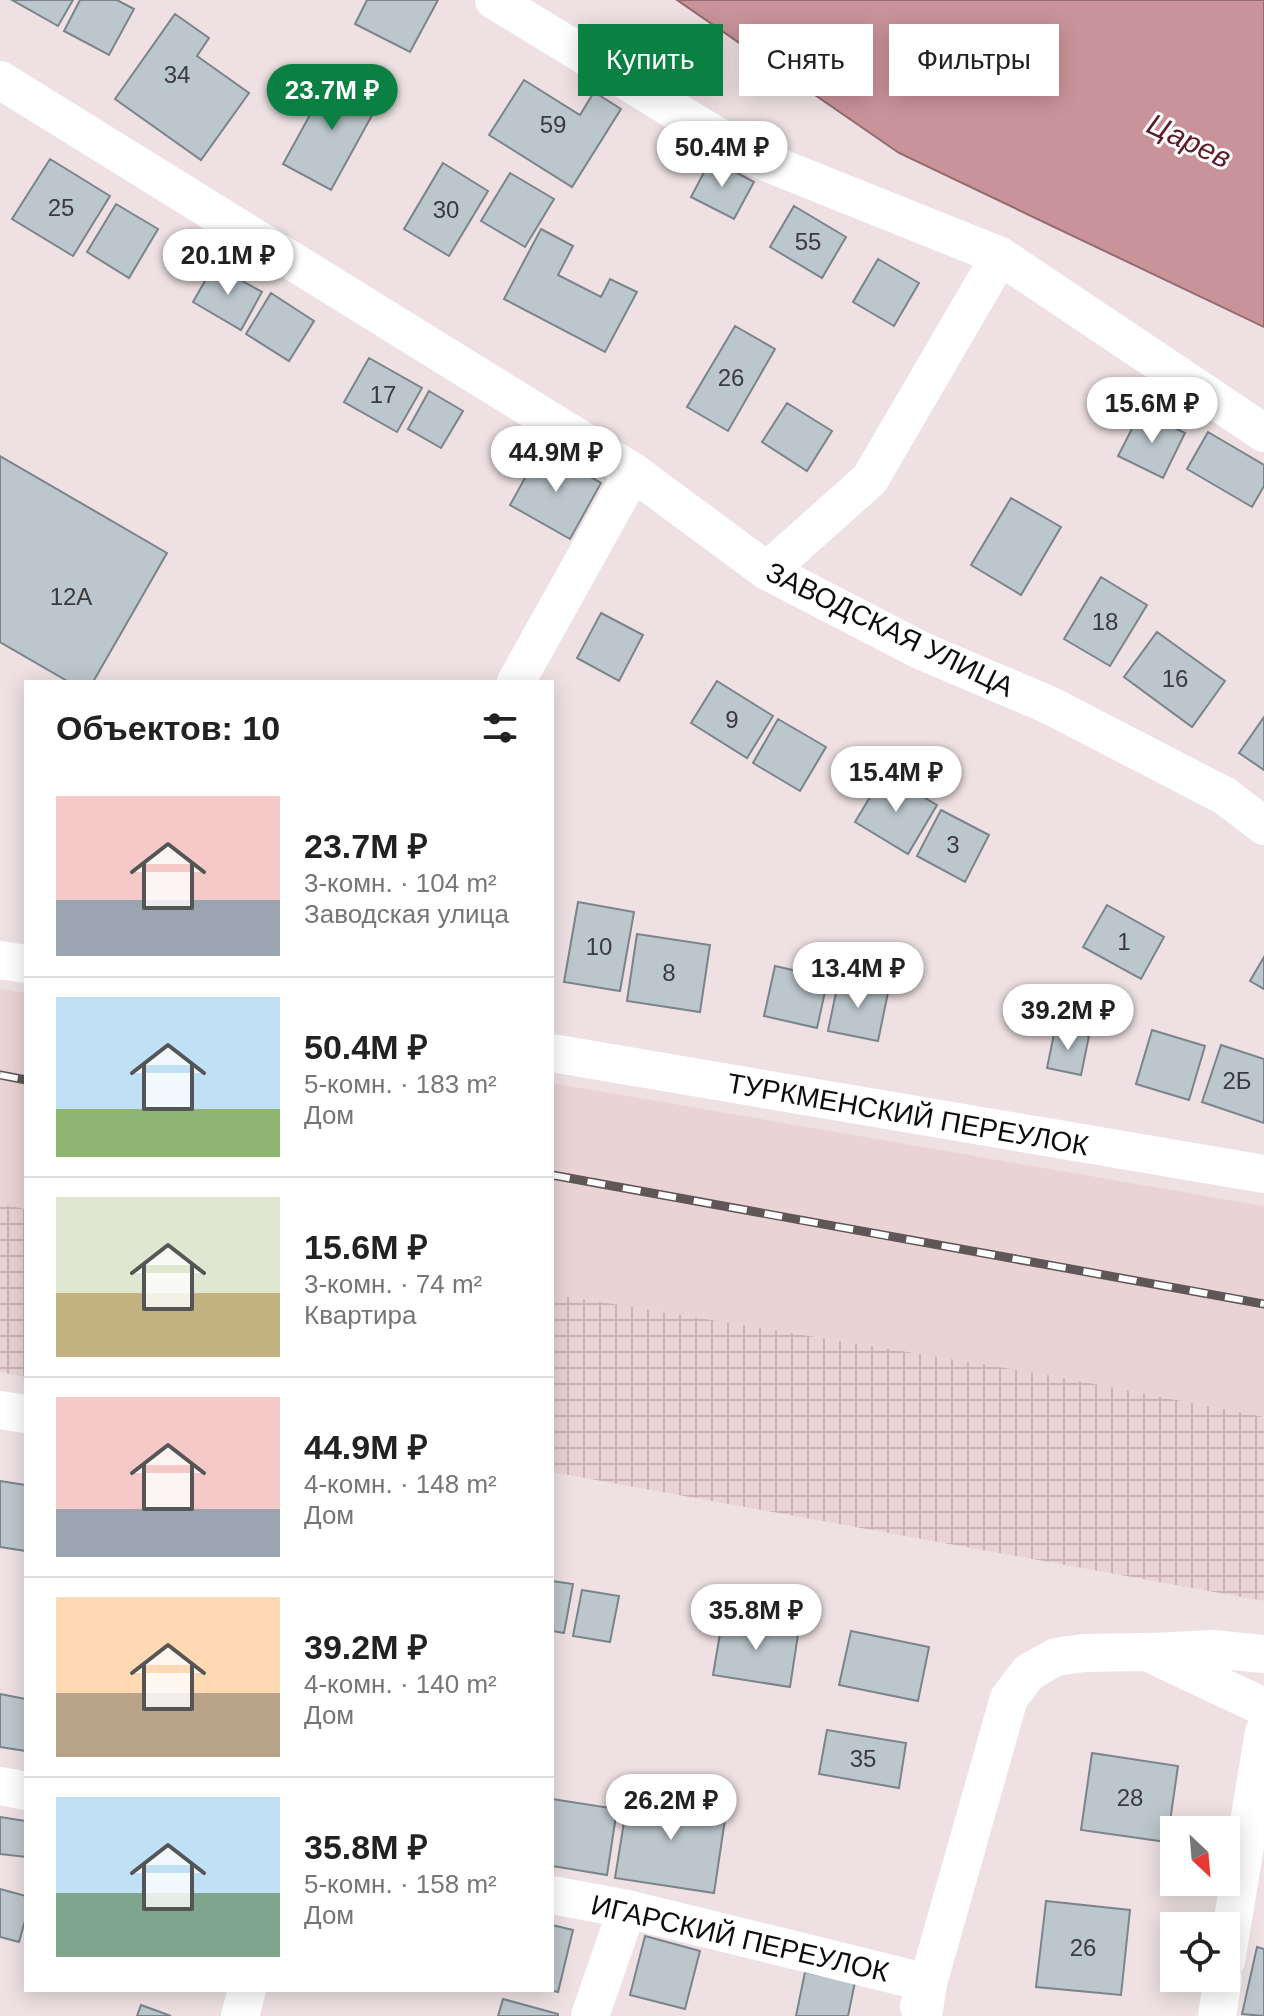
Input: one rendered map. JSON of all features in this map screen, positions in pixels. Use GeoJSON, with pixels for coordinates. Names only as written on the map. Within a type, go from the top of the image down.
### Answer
{"type":"FeatureCollection","features":[{"type":"Feature","properties":{"kind":"street"},"geometry":{"type":"LineString","coordinates":[[494,0],[746,154],[1000,256],[1264,433]]}},
{"type":"Feature","properties":{"kind":"street","name":"ЗАВОДСКАЯ УЛИЦА"},"geometry":{"type":"LineString","coordinates":[[0,80],[633,472],[767,571],[922,651],[1049,705],[1225,796],[1264,826]]}},
{"type":"Feature","properties":{"kind":"street"},"geometry":{"type":"LineString","coordinates":[[767,571],[870,479],[1000,256]]}},
{"type":"Feature","properties":{"kind":"street"},"geometry":{"type":"LineString","coordinates":[[517,680],[633,472]]}},
{"type":"Feature","properties":{"kind":"street"},"geometry":{"type":"LineString","coordinates":[[0,960],[24,964]]}},
{"type":"Feature","properties":{"kind":"street","name":"ТУРКМЕНСКИЙ ПЕРЕУЛОК"},"geometry":{"type":"LineString","coordinates":[[554,1053],[1264,1174]]}},
{"type":"Feature","properties":{"kind":"street"},"geometry":{"type":"LineString","coordinates":[[0,1410],[24,1414]]}},
{"type":"Feature","properties":{"kind":"street"},"geometry":{"type":"LineString","coordinates":[[922,2005],[1009,1698],[1029,1672],[1056,1657],[1084,1653],[1212,1649],[1264,1654]]}},
{"type":"Feature","properties":{"kind":"street"},"geometry":{"type":"LineString","coordinates":[[1146,1652],[1264,1707]]}},
{"type":"Feature","properties":{"kind":"street"},"geometry":{"type":"LineString","coordinates":[[1234,1912],[1264,1732]]}},
{"type":"Feature","properties":{"kind":"street"},"geometry":{"type":"LineString","coordinates":[[0,1786],[24,1791]]}},
{"type":"Feature","properties":{"kind":"street","name":"ИГАРСКИЙ ПЕРЕУЛОК"},"geometry":{"type":"LineString","coordinates":[[554,1895],[627,1909],[922,2005]]}},
{"type":"Feature","properties":{"kind":"street"},"geometry":{"type":"LineString","coordinates":[[590,2016],[627,1909]]}},
{"type":"Feature","properties":{"kind":"street"},"geometry":{"type":"LineString","coordinates":[[240,2016],[246,1992]]}},
{"type":"Feature","properties":{"kind":"street"},"geometry":{"type":"LineString","coordinates":[[1217,2016],[1221,1992]]}},
{"type":"Feature","properties":{"kind":"shaded area"},"geometry":{"type":"Polygon","coordinates":[[[0,989],[24,993],[24,1209],[0,1204],[0,989]]]}},
{"type":"Feature","properties":{"kind":"shaded area"},"geometry":{"type":"Polygon","coordinates":[[[554,1083],[1264,1206],[1264,1417],[1048,1375],[554,1294],[554,1083]]]}},
{"type":"Feature","properties":{"kind":"shaded area"},"geometry":{"type":"Polygon","coordinates":[[[0,1204],[24,1209],[24,1377],[0,1372],[0,1204]]]}},
{"type":"Feature","properties":{"kind":"shaded area"},"geometry":{"type":"Polygon","coordinates":[[[554,1294],[1048,1375],[1264,1417],[1264,1601],[554,1472],[554,1294]]]}},
{"type":"Feature","properties":{"kind":"water","name":"Царев"},"geometry":{"type":"Polygon","coordinates":[[[677,0],[1264,0],[1264,327],[899,153],[816,96],[873,96],[873,24],[739,24],[739,43],[723,32],[723,24],[712,24],[677,0]]]}},
{"type":"Feature","properties":{"kind":"building"},"geometry":{"type":"Polygon","coordinates":[[[12,0],[73,0],[58,26],[12,0]]]}},
{"type":"Feature","properties":{"kind":"building"},"geometry":{"type":"Polygon","coordinates":[[[80,0],[117,0],[134,9],[109,55],[64,31],[80,0]]]}},
{"type":"Feature","properties":{"kind":"building"},"geometry":{"type":"Polygon","coordinates":[[[367,0],[438,0],[410,52],[355,24],[367,0]]]}},
{"type":"Feature","properties":{"kind":"building"},"geometry":{"type":"Polygon","coordinates":[[[175,14],[209,38],[197,56],[249,93],[201,160],[115,99],[175,14]]]}},
{"type":"Feature","properties":{"kind":"building"},"geometry":{"type":"Polygon","coordinates":[[[333,73],[381,99],[331,190],[283,164],[333,73]]]}},
{"type":"Feature","properties":{"kind":"building"},"geometry":{"type":"Polygon","coordinates":[[[524,80],[580,115],[592,96],[600,96],[621,109],[572,187],[489,135],[524,80]]]}},
{"type":"Feature","properties":{"kind":"building"},"geometry":{"type":"Polygon","coordinates":[[[50,159],[110,196],[73,256],[12,219],[50,159]]]}},
{"type":"Feature","properties":{"kind":"building"},"geometry":{"type":"Polygon","coordinates":[[[711,159],[754,182],[734,219],[691,197],[711,159]]]}},
{"type":"Feature","properties":{"kind":"building"},"geometry":{"type":"Polygon","coordinates":[[[443,163],[488,191],[449,256],[404,229],[443,163]]]}},
{"type":"Feature","properties":{"kind":"building"},"geometry":{"type":"Polygon","coordinates":[[[510,173],[554,199],[525,247],[481,221],[510,173]]]}},
{"type":"Feature","properties":{"kind":"building"},"geometry":{"type":"Polygon","coordinates":[[[116,204],[158,229],[129,278],[87,252],[116,204]]]}},
{"type":"Feature","properties":{"kind":"building"},"geometry":{"type":"Polygon","coordinates":[[[794,206],[846,237],[822,278],[770,247],[794,206]]]}},
{"type":"Feature","properties":{"kind":"building"},"geometry":{"type":"Polygon","coordinates":[[[541,229],[573,246],[558,275],[601,297],[610,279],[637,292],[605,352],[504,299],[541,229]]]}},
{"type":"Feature","properties":{"kind":"building"},"geometry":{"type":"Polygon","coordinates":[[[878,259],[919,283],[894,326],[853,302],[878,259]]]}},
{"type":"Feature","properties":{"kind":"building"},"geometry":{"type":"Polygon","coordinates":[[[214,265],[262,292],[241,330],[193,302],[214,265]]]}},
{"type":"Feature","properties":{"kind":"building"},"geometry":{"type":"Polygon","coordinates":[[[271,293],[314,321],[289,361],[246,334],[271,293]]]}},
{"type":"Feature","properties":{"kind":"building"},"geometry":{"type":"Polygon","coordinates":[[[735,326],[775,349],[728,431],[687,407],[735,326]]]}},
{"type":"Feature","properties":{"kind":"building"},"geometry":{"type":"Polygon","coordinates":[[[369,358],[422,388],[397,432],[344,402],[369,358]]]}},
{"type":"Feature","properties":{"kind":"building"},"geometry":{"type":"Polygon","coordinates":[[[429,391],[463,411],[441,448],[408,429],[429,391]]]}},
{"type":"Feature","properties":{"kind":"building"},"geometry":{"type":"Polygon","coordinates":[[[787,403],[832,431],[807,471],[762,442],[787,403]]]}},
{"type":"Feature","properties":{"kind":"building"},"geometry":{"type":"Polygon","coordinates":[[[1141,411],[1185,433],[1163,478],[1118,456],[1141,411]]]}},
{"type":"Feature","properties":{"kind":"building"},"geometry":{"type":"Polygon","coordinates":[[[1208,432],[1264,465],[1264,486],[1252,507],[1187,469],[1208,432]]]}},
{"type":"Feature","properties":{"kind":"building"},"geometry":{"type":"Polygon","coordinates":[[[541,449],[601,483],[570,539],[510,505],[541,449]]]}},
{"type":"Feature","properties":{"kind":"building"},"geometry":{"type":"Polygon","coordinates":[[[0,456],[167,553],[94,680],[66,680],[0,642],[0,456]]]}},
{"type":"Feature","properties":{"kind":"building"},"geometry":{"type":"Polygon","coordinates":[[[1011,498],[1061,527],[1021,595],[971,565],[1011,498]]]}},
{"type":"Feature","properties":{"kind":"building"},"geometry":{"type":"Polygon","coordinates":[[[1101,577],[1147,605],[1110,666],[1064,639],[1101,577]]]}},
{"type":"Feature","properties":{"kind":"building"},"geometry":{"type":"Polygon","coordinates":[[[601,613],[643,635],[619,681],[577,658],[601,613]]]}},
{"type":"Feature","properties":{"kind":"building"},"geometry":{"type":"Polygon","coordinates":[[[1157,632],[1225,681],[1192,727],[1124,677],[1157,632]]]}},
{"type":"Feature","properties":{"kind":"building"},"geometry":{"type":"Polygon","coordinates":[[[717,681],[773,716],[747,758],[691,723],[717,681]]]}},
{"type":"Feature","properties":{"kind":"building"},"geometry":{"type":"Polygon","coordinates":[[[1264,717],[1264,770],[1239,753],[1264,717]]]}},
{"type":"Feature","properties":{"kind":"building"},"geometry":{"type":"Polygon","coordinates":[[[778,719],[826,747],[800,791],[753,763],[778,719]]]}},
{"type":"Feature","properties":{"kind":"building"},"geometry":{"type":"Polygon","coordinates":[[[884,774],[937,805],[908,854],[855,822],[884,774]]]}},
{"type":"Feature","properties":{"kind":"building"},"geometry":{"type":"Polygon","coordinates":[[[941,810],[989,835],[965,882],[917,856],[941,810]]]}},
{"type":"Feature","properties":{"kind":"building"},"geometry":{"type":"Polygon","coordinates":[[[578,902],[634,912],[620,991],[564,982],[578,902]]]}},
{"type":"Feature","properties":{"kind":"building"},"geometry":{"type":"Polygon","coordinates":[[[1107,905],[1164,937],[1141,979],[1083,947],[1107,905]]]}},
{"type":"Feature","properties":{"kind":"building"},"geometry":{"type":"Polygon","coordinates":[[[637,934],[710,945],[700,1012],[627,1001],[637,934]]]}},
{"type":"Feature","properties":{"kind":"building"},"geometry":{"type":"Polygon","coordinates":[[[1264,957],[1264,989],[1250,981],[1264,957]]]}},
{"type":"Feature","properties":{"kind":"building"},"geometry":{"type":"Polygon","coordinates":[[[775,966],[828,978],[817,1028],[764,1016],[775,966]]]}},
{"type":"Feature","properties":{"kind":"building"},"geometry":{"type":"Polygon","coordinates":[[[839,978],[889,988],[878,1041],[828,1031],[839,978]]]}},
{"type":"Feature","properties":{"kind":"building"},"geometry":{"type":"Polygon","coordinates":[[[1055,1029],[1089,1036],[1081,1075],[1047,1068],[1055,1029]]]}},
{"type":"Feature","properties":{"kind":"building"},"geometry":{"type":"Polygon","coordinates":[[[1152,1030],[1205,1046],[1189,1100],[1136,1084],[1152,1030]]]}},
{"type":"Feature","properties":{"kind":"building"},"geometry":{"type":"Polygon","coordinates":[[[1221,1045],[1264,1059],[1264,1123],[1202,1102],[1221,1045]]]}},
{"type":"Feature","properties":{"kind":"building"},"geometry":{"type":"Polygon","coordinates":[[[0,1481],[24,1485],[24,1551],[0,1547],[0,1481]]]}},
{"type":"Feature","properties":{"kind":"building"},"geometry":{"type":"Polygon","coordinates":[[[554,1581],[573,1584],[564,1633],[554,1631],[554,1581]]]}},
{"type":"Feature","properties":{"kind":"building"},"geometry":{"type":"Polygon","coordinates":[[[582,1590],[619,1596],[610,1642],[573,1636],[582,1590]]]}},
{"type":"Feature","properties":{"kind":"building"},"geometry":{"type":"Polygon","coordinates":[[[723,1616],[799,1628],[790,1687],[713,1675],[723,1616]]]}},
{"type":"Feature","properties":{"kind":"building"},"geometry":{"type":"Polygon","coordinates":[[[851,1631],[929,1647],[918,1701],[839,1685],[851,1631]]]}},
{"type":"Feature","properties":{"kind":"building"},"geometry":{"type":"Polygon","coordinates":[[[0,1694],[24,1699],[24,1751],[0,1747],[0,1694]]]}},
{"type":"Feature","properties":{"kind":"building"},"geometry":{"type":"Polygon","coordinates":[[[827,1730],[906,1743],[899,1788],[819,1774],[827,1730]]]}},
{"type":"Feature","properties":{"kind":"building"},"geometry":{"type":"Polygon","coordinates":[[[1092,1753],[1178,1766],[1171,1816],[1160,1816],[1160,1841],[1081,1830],[1092,1753]]]}},
{"type":"Feature","properties":{"kind":"building"},"geometry":{"type":"Polygon","coordinates":[[[629,1791],[727,1806],[714,1893],[615,1878],[629,1791]]]}},
{"type":"Feature","properties":{"kind":"building"},"geometry":{"type":"Polygon","coordinates":[[[554,1799],[617,1809],[607,1875],[554,1866],[554,1799]]]}},
{"type":"Feature","properties":{"kind":"building"},"geometry":{"type":"Polygon","coordinates":[[[0,1817],[24,1821],[24,1857],[0,1854],[0,1817]]]}},
{"type":"Feature","properties":{"kind":"building"},"geometry":{"type":"Polygon","coordinates":[[[0,1889],[24,1895],[24,1924],[19,1942],[0,1937],[0,1889]]]}},
{"type":"Feature","properties":{"kind":"building"},"geometry":{"type":"Polygon","coordinates":[[[1046,1901],[1130,1910],[1121,1995],[1036,1987],[1046,1901]]]}},
{"type":"Feature","properties":{"kind":"building"},"geometry":{"type":"Polygon","coordinates":[[[554,1925],[573,1930],[558,1992],[554,1991],[554,1925]]]}},
{"type":"Feature","properties":{"kind":"building"},"geometry":{"type":"Polygon","coordinates":[[[645,1936],[700,1951],[685,2009],[630,1995],[645,1936]]]}},
{"type":"Feature","properties":{"kind":"building"},"geometry":{"type":"Polygon","coordinates":[[[1257,1947],[1264,1949],[1264,2016],[1242,2014],[1257,1947]]]}},
{"type":"Feature","properties":{"kind":"building"},"geometry":{"type":"Polygon","coordinates":[[[805,1972],[855,1982],[848,2016],[796,2016],[805,1972]]]}},
{"type":"Feature","properties":{"kind":"building"},"geometry":{"type":"Polygon","coordinates":[[[503,1999],[558,2014],[558,2016],[498,2016],[503,1999]]]}},
{"type":"Feature","properties":{"kind":"building"},"geometry":{"type":"Polygon","coordinates":[[[141,2005],[171,2016],[137,2016],[141,2005]]]}},
{"type":"Feature","properties":{"kind":"railway"},"geometry":{"type":"LineString","coordinates":[[0,1075],[24,1080]]}},
{"type":"Feature","properties":{"kind":"railway"},"geometry":{"type":"LineString","coordinates":[[554,1175],[1264,1304]]}}]}
